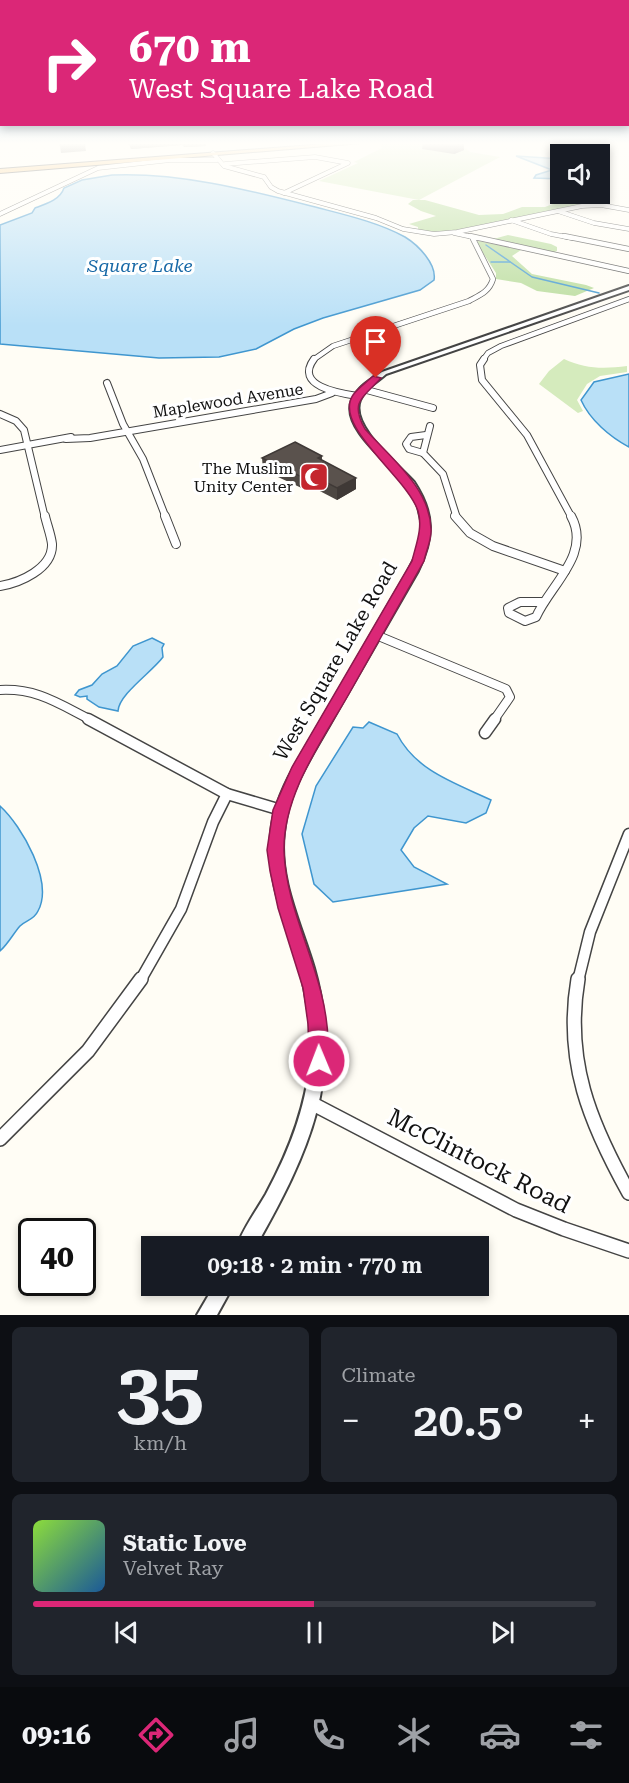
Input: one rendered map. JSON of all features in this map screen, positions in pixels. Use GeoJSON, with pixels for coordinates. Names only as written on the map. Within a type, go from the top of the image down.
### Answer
{"type":"FeatureCollection","features":[{"type":"Feature","properties":{"kind":"street"},"geometry":{"type":"LineString","coordinates":[[0,214],[23,203]]}},
{"type":"Feature","properties":{"kind":"street"},"geometry":{"type":"LineString","coordinates":[[324,203],[372,216],[403,229],[434,234],[452,233],[589,205],[629,210]]}},
{"type":"Feature","properties":{"kind":"street"},"geometry":{"type":"LineString","coordinates":[[557,211],[594,223],[629,229]]}},
{"type":"Feature","properties":{"kind":"street"},"geometry":{"type":"LineString","coordinates":[[510,220],[551,234],[629,249]]}},
{"type":"Feature","properties":{"kind":"street"},"geometry":{"type":"LineString","coordinates":[[452,233],[629,272]]}},
{"type":"Feature","properties":{"kind":"street"},"geometry":{"type":"LineString","coordinates":[[433,408],[360,392],[332,393],[320,387],[308,373],[311,362],[324,351],[469,301],[491,287],[492,278],[488,266],[473,239]]}},
{"type":"Feature","properties":{"kind":"street"},"geometry":{"type":"LineString","coordinates":[[360,392],[376,378],[395,369],[629,288]]}},
{"type":"Feature","properties":{"kind":"street"},"geometry":{"type":"LineString","coordinates":[[541,602],[575,556],[579,543],[574,521],[526,435],[482,380],[480,365],[486,356],[501,346],[629,299]]}},
{"type":"Feature","properties":{"kind":"street"},"geometry":{"type":"LineString","coordinates":[[107,383],[143,459],[176,544]]}},
{"type":"Feature","properties":{"kind":"street","name":"West Square Lake Road"},"geometry":{"type":"LineString","coordinates":[[252,1236],[299,1149],[313,1104],[319,1061],[318,1024],[312,988],[280,880],[276,850],[281,810],[298,771],[418,561],[425,540],[426,524],[420,501],[411,485],[358,426],[353,412],[360,392]]}},
{"type":"Feature","properties":{"kind":"street","name":"Maplewood Avenue"},"geometry":{"type":"LineString","coordinates":[[0,450],[66,439],[90,438],[316,399],[332,393]]}},
{"type":"Feature","properties":{"kind":"street"},"geometry":{"type":"LineString","coordinates":[[0,414],[22,425],[49,527],[51,550],[44,563],[26,577],[12,584],[0,586]]}},
{"type":"Feature","properties":{"kind":"street"},"geometry":{"type":"LineString","coordinates":[[423,453],[430,426]]}},
{"type":"Feature","properties":{"kind":"street"},"geometry":{"type":"LineString","coordinates":[[426,435],[414,436],[406,442],[409,449],[423,453],[443,474],[455,516],[470,533],[493,546],[565,571]]}},
{"type":"Feature","properties":{"kind":"street"},"geometry":{"type":"LineString","coordinates":[[376,635],[506,689],[510,698],[485,733]]}},
{"type":"Feature","properties":{"kind":"street"},"geometry":{"type":"LineString","coordinates":[[0,690],[25,690],[48,698],[227,794],[281,810]]}},
{"type":"Feature","properties":{"kind":"street"},"geometry":{"type":"LineString","coordinates":[[0,1139],[88,1051],[138,984],[181,909],[213,822],[227,794]]}},
{"type":"Feature","properties":{"kind":"street"},"geometry":{"type":"LineString","coordinates":[[629,834],[596,909],[583,951],[576,986],[574,1019],[576,1051],[586,1101],[609,1156],[629,1193]]}},
{"type":"Feature","properties":{"kind":"street","name":"McClintock Road"},"geometry":{"type":"LineString","coordinates":[[313,1104],[500,1203],[558,1228],[629,1251]]}},
{"type":"Feature","properties":{"kind":"street"},"geometry":{"type":"LineString","coordinates":[[206,1315],[218,1296]]}},
{"type":"Feature","properties":{"kind":"green space"},"geometry":{"type":"Polygon","coordinates":[[[409,203],[437,203],[479,215],[503,214],[522,207],[590,204],[453,231],[418,230],[418,227],[409,224],[436,216],[409,203]]]}},
{"type":"Feature","properties":{"kind":"green space"},"geometry":{"type":"Polygon","coordinates":[[[508,235],[551,244],[557,247],[557,251],[550,254],[486,241],[508,235]]]}},
{"type":"Feature","properties":{"kind":"green space"},"geometry":{"type":"Polygon","coordinates":[[[476,242],[521,250],[512,256],[532,274],[594,288],[575,296],[537,291],[521,283],[496,279],[496,273],[476,242]]]}},
{"type":"Feature","properties":{"kind":"green space"},"geometry":{"type":"Polygon","coordinates":[[[564,359],[579,365],[595,367],[627,366],[627,372],[600,376],[587,384],[577,400],[583,411],[578,413],[539,384],[549,371],[564,359]]]}},
{"type":"Feature","properties":{"kind":"water","name":"Square Lake"},"geometry":{"type":"Polygon","coordinates":[[[47,203],[299,203],[374,224],[405,237],[430,261],[434,280],[420,290],[323,318],[294,329],[256,349],[219,357],[159,358],[0,344],[0,225],[32,213],[35,208],[47,203]]]}},
{"type":"Feature","properties":{"kind":"water"},"geometry":{"type":"Polygon","coordinates":[[[629,374],[629,447],[601,427],[581,400],[594,382],[629,374]]]}},
{"type":"Feature","properties":{"kind":"water"},"geometry":{"type":"Polygon","coordinates":[[[152,638],[164,644],[163,657],[130,690],[118,711],[99,707],[87,699],[87,696],[75,695],[79,690],[92,685],[102,674],[117,666],[133,646],[152,638]]]}},
{"type":"Feature","properties":{"kind":"water"},"geometry":{"type":"Polygon","coordinates":[[[369,722],[397,734],[405,747],[426,767],[491,800],[486,813],[466,823],[428,816],[414,828],[401,850],[414,867],[447,884],[333,902],[314,884],[302,834],[316,786],[353,727],[363,728],[369,722]]]}},
{"type":"Feature","properties":{"kind":"water"},"geometry":{"type":"Polygon","coordinates":[[[0,806],[26,840],[33,855],[39,870],[42,899],[36,914],[20,926],[0,951],[0,806]]]}},
{"type":"Feature","properties":{"kind":"building"},"geometry":{"type":"Polygon","coordinates":[[[295,442],[322,456],[318,458],[356,478],[337,488],[314,476],[308,480],[262,458],[295,442]]]}},
{"type":"Feature","properties":{"kind":"waterway"},"geometry":{"type":"LineString","coordinates":[[486,245],[532,277],[599,293]]}},
{"type":"Feature","properties":{"kind":"waterway"},"geometry":{"type":"LineString","coordinates":[[491,262],[510,262]]}},
{"type":"Feature","properties":{"kind":"place","name":"The Muslim Unity Center"},"geometry":{"type":"Point","coordinates":[314,477]}},
{"type":"Feature","properties":{"kind":"route"},"geometry":{"type":"LineString","coordinates":[[319,1061],[318,1024],[312,988],[281,888],[278,871],[276,850],[281,810],[298,771],[418,561],[426,532],[424,512],[415,491],[354,419],[354,401],[376,378]]}}]}
